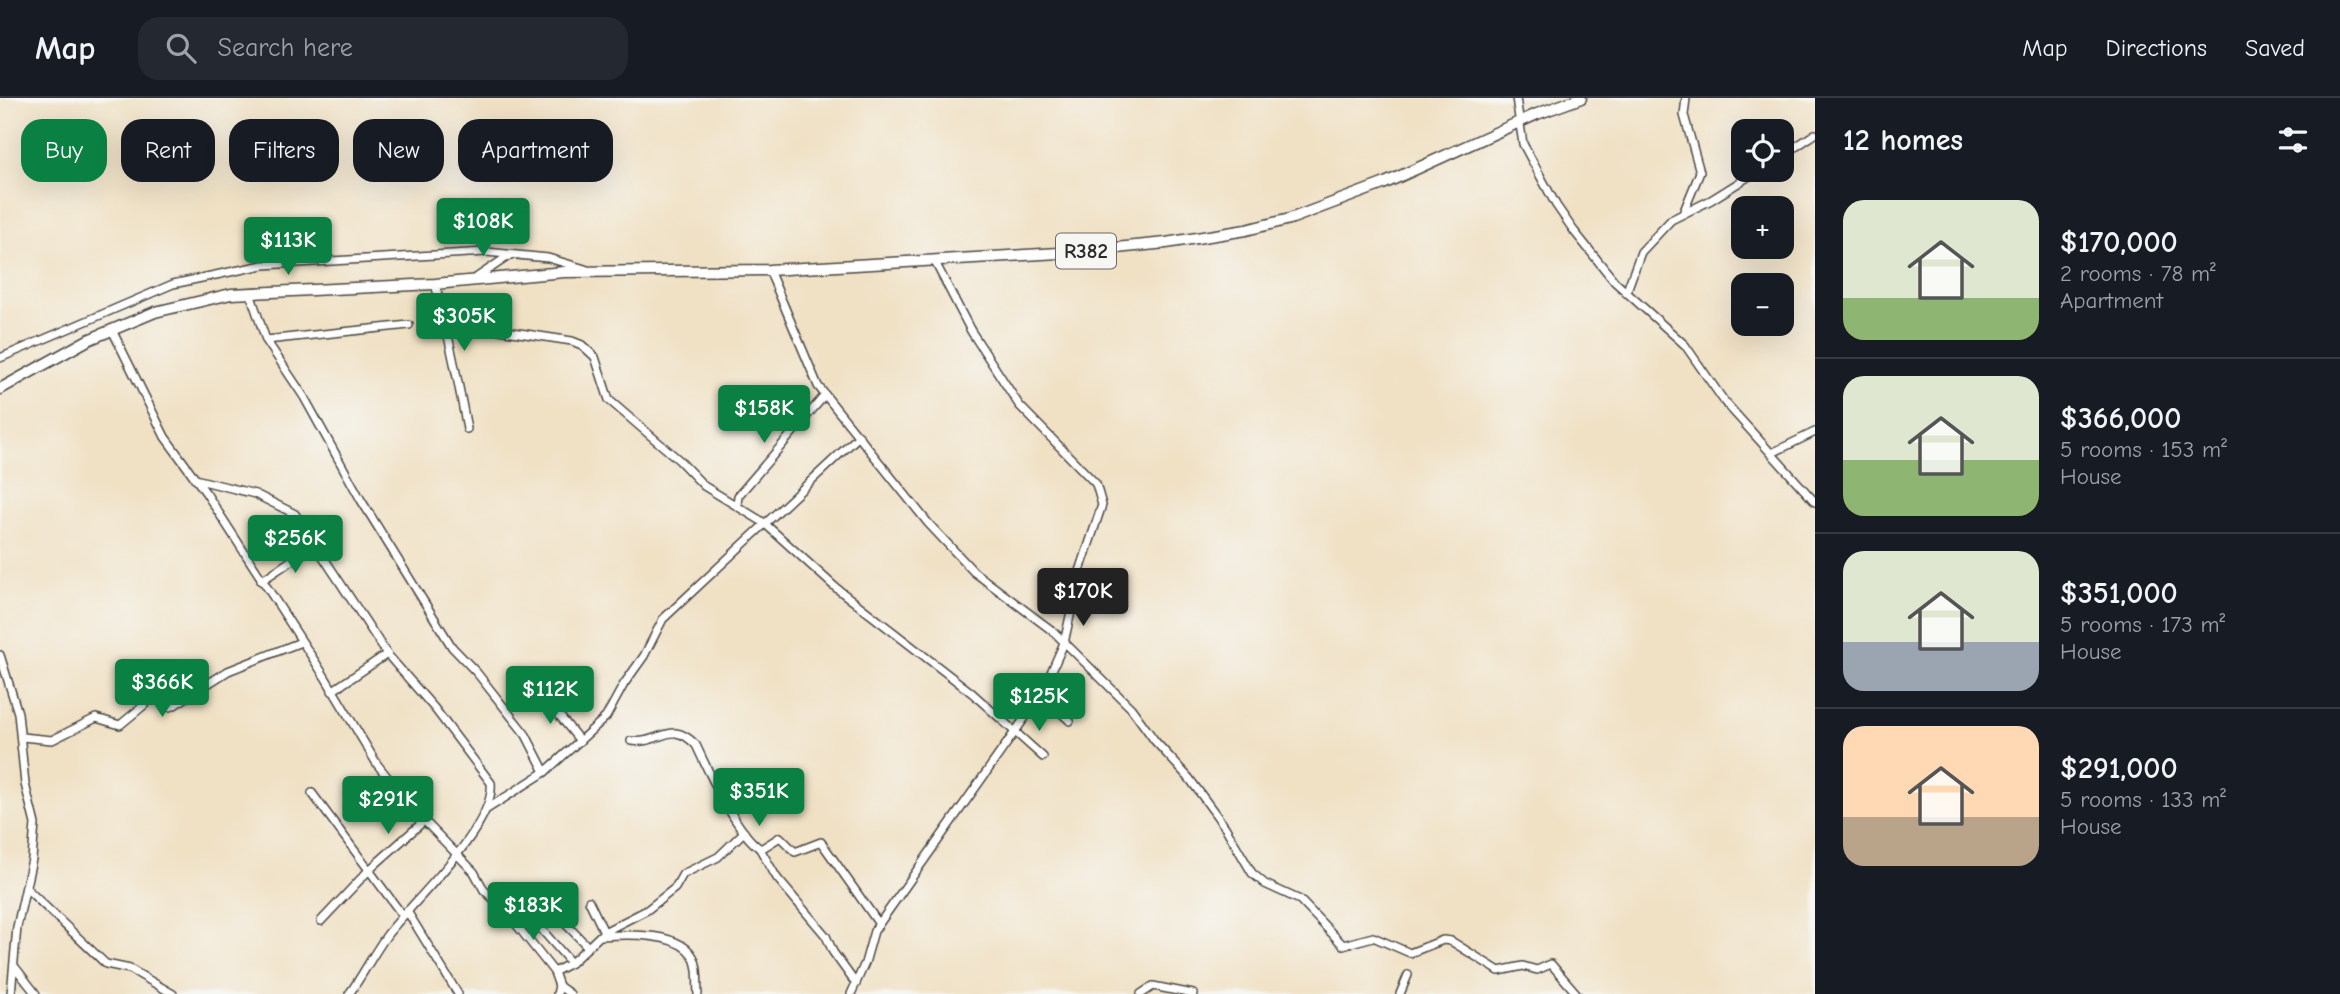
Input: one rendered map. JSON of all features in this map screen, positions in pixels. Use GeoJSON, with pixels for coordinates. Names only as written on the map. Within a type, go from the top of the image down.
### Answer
{"type":"FeatureCollection","features":[{"type":"Feature","properties":{"kind":"main road","name":"R382"},"geometry":{"type":"LineString","coordinates":[[0,389],[112,330],[173,306],[250,293],[435,284],[590,272],[769,270],[934,260],[1167,243],[1246,230],[1348,198],[1518,124],[1564,101],[1581,98]]}},
{"type":"Feature","properties":{"kind":"street"},"geometry":{"type":"LineString","coordinates":[[1516,98],[1523,144],[1556,205],[1626,293],[1685,345],[1724,401],[1815,502]]}},
{"type":"Feature","properties":{"kind":"street"},"geometry":{"type":"LineString","coordinates":[[1684,211],[1686,199],[1700,172],[1684,115],[1686,98]]}},
{"type":"Feature","properties":{"kind":"street"},"geometry":{"type":"LineString","coordinates":[[1794,148],[1815,134]]}},
{"type":"Feature","properties":{"kind":"street"},"geometry":{"type":"LineString","coordinates":[[1626,293],[1641,252],[1671,220],[1740,182]]}},
{"type":"Feature","properties":{"kind":"street"},"geometry":{"type":"LineString","coordinates":[[0,358],[153,292],[219,272],[262,265],[331,263],[421,254],[510,255],[548,258],[590,272]]}},
{"type":"Feature","properties":{"kind":"street"},"geometry":{"type":"LineString","coordinates":[[470,281],[510,255]]}},
{"type":"Feature","properties":{"kind":"street"},"geometry":{"type":"LineString","coordinates":[[851,994],[879,924],[1041,695],[1064,643],[1080,571],[1101,512],[1099,489],[1066,450],[1019,405],[971,331],[934,260]]}},
{"type":"Feature","properties":{"kind":"street"},"geometry":{"type":"LineString","coordinates":[[769,270],[825,395],[963,562],[1048,627],[1130,708],[1155,741],[1185,773],[1225,827],[1252,873],[1265,884],[1300,900],[1341,944],[1373,937],[1410,953],[1443,940],[1451,941],[1499,971],[1524,966],[1537,970],[1551,964],[1577,994]]}},
{"type":"Feature","properties":{"kind":"street"},"geometry":{"type":"LineString","coordinates":[[435,284],[446,322],[447,344],[467,429]]}},
{"type":"Feature","properties":{"kind":"street"},"geometry":{"type":"LineString","coordinates":[[250,293],[266,340],[295,382],[361,500],[452,647],[472,667],[526,735],[545,772]]}},
{"type":"Feature","properties":{"kind":"street"},"geometry":{"type":"LineString","coordinates":[[446,322],[582,345],[598,363],[609,400],[679,460],[704,486],[763,522],[835,587],[1016,730],[1043,757]]}},
{"type":"Feature","properties":{"kind":"street"},"geometry":{"type":"LineString","coordinates":[[266,340],[409,325]]}},
{"type":"Feature","properties":{"kind":"street"},"geometry":{"type":"LineString","coordinates":[[112,330],[165,437],[301,642],[377,764],[424,821],[474,873],[484,890],[504,909],[554,972],[558,990],[570,994]]}},
{"type":"Feature","properties":{"kind":"street"},"geometry":{"type":"LineString","coordinates":[[737,505],[738,496],[825,395]]}},
{"type":"Feature","properties":{"kind":"street"},"geometry":{"type":"LineString","coordinates":[[1772,453],[1815,432]]}},
{"type":"Feature","properties":{"kind":"street"},"geometry":{"type":"LineString","coordinates":[[484,810],[545,772],[606,717],[624,684],[645,656],[663,618],[763,522],[785,507],[859,436]]}},
{"type":"Feature","properties":{"kind":"street"},"geometry":{"type":"LineString","coordinates":[[194,479],[255,494],[291,511],[387,654],[488,777],[492,792],[476,830],[405,914],[365,967],[349,994]]}},
{"type":"Feature","properties":{"kind":"street"},"geometry":{"type":"LineString","coordinates":[[261,581],[313,546]]}},
{"type":"Feature","properties":{"kind":"street"},"geometry":{"type":"LineString","coordinates":[[22,737],[52,740],[96,718],[120,725],[154,697],[169,707],[173,706],[228,671],[301,642]]}},
{"type":"Feature","properties":{"kind":"street"},"geometry":{"type":"LineString","coordinates":[[332,691],[387,654]]}},
{"type":"Feature","properties":{"kind":"street"},"geometry":{"type":"LineString","coordinates":[[0,655],[18,713],[25,783],[35,824],[18,927],[11,994]]}},
{"type":"Feature","properties":{"kind":"street"},"geometry":{"type":"LineString","coordinates":[[542,694],[580,741]]}},
{"type":"Feature","properties":{"kind":"street"},"geometry":{"type":"LineString","coordinates":[[1041,695],[1070,721]]}},
{"type":"Feature","properties":{"kind":"street"},"geometry":{"type":"LineString","coordinates":[[631,741],[648,742],[671,732],[680,732],[690,739],[744,832],[760,849],[779,882],[826,936],[833,952],[856,984]]}},
{"type":"Feature","properties":{"kind":"street"},"geometry":{"type":"LineString","coordinates":[[312,793],[405,914],[458,994]]}},
{"type":"Feature","properties":{"kind":"street"},"geometry":{"type":"LineString","coordinates":[[321,921],[369,870],[424,821]]}},
{"type":"Feature","properties":{"kind":"street"},"geometry":{"type":"LineString","coordinates":[[554,972],[571,962],[602,934],[647,910],[675,888],[683,874],[718,857],[744,832]]}},
{"type":"Feature","properties":{"kind":"street"},"geometry":{"type":"LineString","coordinates":[[760,849],[780,837],[795,852],[821,842],[879,924]]}},
{"type":"Feature","properties":{"kind":"street"},"geometry":{"type":"LineString","coordinates":[[26,888],[106,964],[130,969],[173,994]]}},
{"type":"Feature","properties":{"kind":"street"},"geometry":{"type":"LineString","coordinates":[[589,901],[602,934]]}},
{"type":"Feature","properties":{"kind":"street"},"geometry":{"type":"LineString","coordinates":[[504,909],[532,921],[571,962]]}},
{"type":"Feature","properties":{"kind":"street"},"geometry":{"type":"LineString","coordinates":[[540,928],[558,915],[588,947]]}},
{"type":"Feature","properties":{"kind":"street"},"geometry":{"type":"LineString","coordinates":[[602,934],[675,939],[688,949],[695,960],[698,994]]}},
{"type":"Feature","properties":{"kind":"street"},"geometry":{"type":"LineString","coordinates":[[15,967],[36,994]]}},
{"type":"Feature","properties":{"kind":"street"},"geometry":{"type":"LineString","coordinates":[[1401,994],[1408,975]]}},
{"type":"Feature","properties":{"kind":"street"},"geometry":{"type":"LineString","coordinates":[[1141,994],[1153,986],[1193,994]]}}]}
